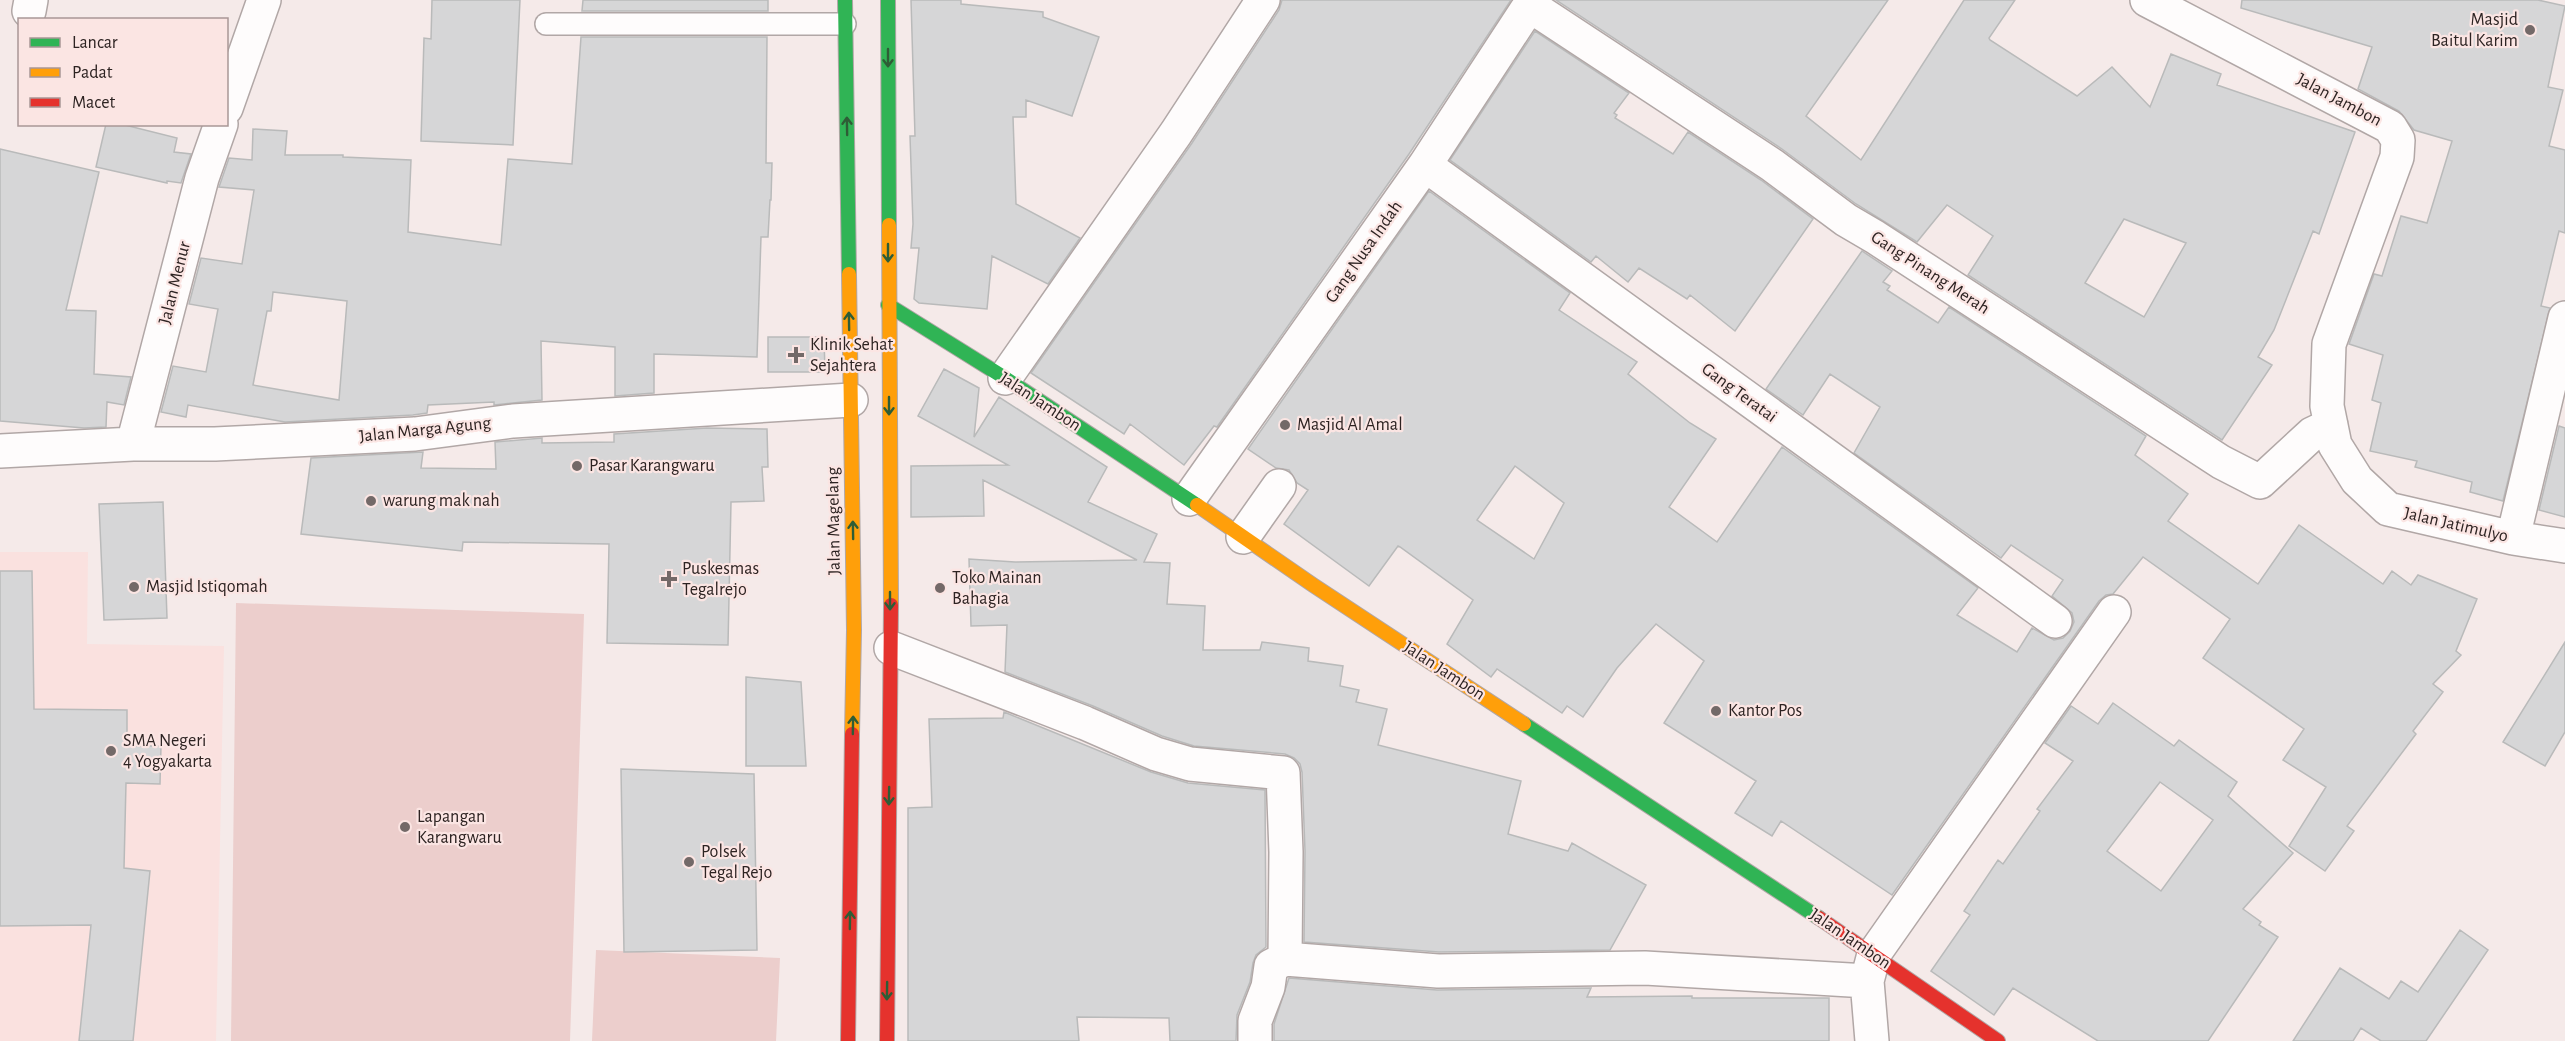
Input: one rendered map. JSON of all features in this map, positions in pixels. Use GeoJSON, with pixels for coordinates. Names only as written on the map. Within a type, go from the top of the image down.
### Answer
{"type":"FeatureCollection","features":[{"type":"Feature","properties":{"kind":"main road","name":"Jalan Magelang"},"geometry":{"type":"LineString","coordinates":[[845,0],[854,630],[849,1041]]}},
{"type":"Feature","properties":{"kind":"main road"},"geometry":{"type":"LineString","coordinates":[[887,1041],[891,648],[888,0]]}},
{"type":"Feature","properties":{"kind":"main road","name":"Jalan Jambon"},"geometry":{"type":"LineString","coordinates":[[888,305],[1005,378],[1189,499],[1870,967],[1998,1041]]}},
{"type":"Feature","properties":{"kind":"street"},"geometry":{"type":"LineString","coordinates":[[228,102],[264,0]]}},
{"type":"Feature","properties":{"kind":"street"},"geometry":{"type":"LineString","coordinates":[[1005,378],[1176,133],[1263,0]]}},
{"type":"Feature","properties":{"kind":"street","name":"Jalan Jambon"},"geometry":{"type":"LineString","coordinates":[[2147,0],[2391,127],[2398,140],[2397,157],[2329,344]]}},
{"type":"Feature","properties":{"kind":"street","name":"Gang Nusa Indah"},"geometry":{"type":"LineString","coordinates":[[1189,499],[1425,165],[1531,3]]}},
{"type":"Feature","properties":{"kind":"street","name":"Gang Pinang Merah"},"geometry":{"type":"LineString","coordinates":[[1531,3],[1772,165],[1846,220],[2221,462],[2260,482],[2312,434],[2331,425]]}},
{"type":"Feature","properties":{"kind":"street","name":"Jalan Menur"},"geometry":{"type":"LineString","coordinates":[[134,444],[202,178],[220,126]]}},
{"type":"Feature","properties":{"kind":"street","name":"Gang Teratai"},"geometry":{"type":"LineString","coordinates":[[1425,165],[2055,621]]}},
{"type":"Feature","properties":{"kind":"street"},"geometry":{"type":"LineString","coordinates":[[2512,538],[2565,318]]}},
{"type":"Feature","properties":{"kind":"street","name":"Jalan Jatimulyo"},"geometry":{"type":"LineString","coordinates":[[2329,344],[2327,406],[2335,445],[2357,480],[2388,509],[2512,538],[2565,546]]}},
{"type":"Feature","properties":{"kind":"street","name":"Jalan Marga Agung"},"geometry":{"type":"LineString","coordinates":[[0,451],[134,444],[215,444],[415,434],[513,421],[850,400]]}},
{"type":"Feature","properties":{"kind":"street"},"geometry":{"type":"LineString","coordinates":[[1244,537],[1279,486]]}},
{"type":"Feature","properties":{"kind":"street"},"geometry":{"type":"LineString","coordinates":[[1872,1041],[1870,967],[2114,612]]}},
{"type":"Feature","properties":{"kind":"street"},"geometry":{"type":"LineString","coordinates":[[891,648],[1085,723],[1156,754],[1190,764],[1283,773],[1286,852],[1285,959]]}},
{"type":"Feature","properties":{"kind":"street"},"geometry":{"type":"LineString","coordinates":[[1255,1041],[1255,1021],[1268,987],[1271,966],[1285,959],[1438,971],[1870,967]]}},
{"type":"Feature","properties":{"kind":"lane"},"geometry":{"type":"LineString","coordinates":[[546,24],[845,24]]}},
{"type":"Feature","properties":{"kind":"shaded area","name":"SMA Negeri 4 Yogyakarta"},"geometry":{"type":"Polygon","coordinates":[[[0,552],[88,552],[87,644],[224,646],[216,1041],[0,1041],[0,552]]]}},
{"type":"Feature","properties":{"kind":"shaded area","name":"Lapangan Karangwaru"},"geometry":{"type":"Polygon","coordinates":[[[236,603],[584,614],[570,1041],[231,1041],[236,603]]]}},
{"type":"Feature","properties":{"kind":"shaded area"},"geometry":{"type":"Polygon","coordinates":[[[596,950],[780,958],[776,1041],[592,1041],[596,950]]]}},
{"type":"Feature","properties":{"kind":"building"},"geometry":{"type":"Polygon","coordinates":[[[432,0],[520,0],[513,145],[421,141],[424,38],[431,39],[432,0]]]}},
{"type":"Feature","properties":{"kind":"building"},"geometry":{"type":"Polygon","coordinates":[[[583,0],[768,0],[768,11],[582,11],[583,0]]]}},
{"type":"Feature","properties":{"kind":"building"},"geometry":{"type":"Polygon","coordinates":[[[911,0],[961,0],[961,4],[1043,12],[1043,17],[1099,37],[1072,116],[1026,100],[1026,117],[1013,117],[1016,204],[1080,238],[1048,284],[992,256],[987,309],[919,303],[914,299],[919,248],[911,248],[913,224],[910,136],[915,136],[911,0]]]}},
{"type":"Feature","properties":{"kind":"building"},"geometry":{"type":"Polygon","coordinates":[[[1282,0],[1511,0],[1409,154],[1217,427],[1214,426],[1184,465],[1130,424],[1124,434],[1031,373],[1192,143],[1279,10],[1282,0]]]}},
{"type":"Feature","properties":{"kind":"building"},"geometry":{"type":"Polygon","coordinates":[[[1556,0],[1888,0],[1806,116],[1861,160],[1964,0],[2015,0],[1989,38],[1990,40],[2077,96],[2112,67],[2150,107],[2171,54],[2221,74],[2217,85],[2355,132],[2319,234],[2313,231],[2274,330],[2258,357],[2272,365],[2222,440],[1968,275],[1993,236],[1947,205],[1917,242],[1856,204],[1782,149],[1556,0]],[[2124,219],[2085,283],[2144,317],[2186,243],[2124,219]]]}},
{"type":"Feature","properties":{"kind":"building"},"geometry":{"type":"Polygon","coordinates":[[[2242,0],[2538,0],[2565,6],[2548,87],[2563,90],[2549,146],[2565,150],[2565,233],[2559,231],[2541,306],[2550,308],[2503,501],[2470,492],[2472,482],[2415,467],[2417,461],[2370,451],[2381,403],[2372,400],[2383,355],[2349,344],[2374,274],[2382,276],[2401,216],[2427,223],[2452,141],[2414,130],[2399,111],[2358,89],[2372,47],[2241,8],[2242,0]]]}},
{"type":"Feature","properties":{"kind":"building"},"geometry":{"type":"Polygon","coordinates":[[[1535,31],[1629,93],[1614,113],[1617,115],[1615,118],[1673,154],[1688,132],[1761,180],[1813,219],[1735,331],[1690,295],[1687,299],[1639,268],[1628,282],[1596,256],[1591,262],[1450,160],[1535,31]]]}},
{"type":"Feature","properties":{"kind":"building"},"geometry":{"type":"Polygon","coordinates":[[[581,37],[767,37],[766,163],[772,163],[771,200],[768,237],[761,237],[757,357],[654,354],[654,393],[615,396],[615,347],[541,341],[542,400],[494,405],[494,402],[428,405],[427,413],[413,415],[285,422],[188,405],[186,417],[161,412],[173,366],[206,372],[218,309],[189,304],[201,258],[242,264],[254,190],[219,187],[229,158],[252,160],[253,129],[287,131],[285,155],[343,155],[343,157],[411,160],[408,232],[501,245],[508,159],[572,164],[581,37]],[[273,292],[271,311],[267,311],[253,385],[339,400],[347,301],[273,292]]]}},
{"type":"Feature","properties":{"kind":"building"},"geometry":{"type":"Polygon","coordinates":[[[106,126],[129,126],[177,138],[174,152],[191,154],[181,183],[167,181],[167,183],[96,167],[106,126]]]}},
{"type":"Feature","properties":{"kind":"building"},"geometry":{"type":"Polygon","coordinates":[[[0,149],[99,172],[66,310],[96,311],[94,374],[131,377],[124,405],[107,402],[106,427],[84,428],[0,421],[0,149]]]}},
{"type":"Feature","properties":{"kind":"building"},"geometry":{"type":"Polygon","coordinates":[[[1429,191],[1570,293],[1559,310],[1637,362],[1628,374],[1690,423],[1716,439],[1669,507],[1717,542],[1782,447],[1978,588],[1957,615],[2017,652],[2032,628],[2054,640],[2063,638],[2070,631],[2074,622],[2072,613],[2052,596],[2063,580],[2011,545],[2001,558],[1854,453],[1880,407],[1830,374],[1803,415],[1766,389],[1862,251],[1892,271],[1883,282],[1890,286],[1887,290],[1938,323],[1949,307],[2146,436],[2135,455],[2188,494],[2168,521],[2258,584],[2299,525],[2383,584],[2392,571],[2411,585],[2418,575],[2477,599],[2456,651],[2461,655],[2433,684],[2443,692],[2413,731],[2416,734],[2347,826],[2354,831],[2325,871],[2289,846],[2326,787],[2283,760],[2304,729],[2203,658],[2230,619],[2143,557],[2113,594],[2106,595],[2099,601],[1892,895],[1781,821],[1772,836],[1735,813],[1756,781],[1664,723],[1704,661],[1656,624],[1617,668],[1583,717],[1567,706],[1562,713],[1497,669],[1491,677],[1447,644],[1473,600],[1400,547],[1398,546],[1369,586],[1284,524],[1308,490],[1297,483],[1289,470],[1276,468],[1248,449],[1429,191]],[[1515,466],[1477,520],[1534,559],[1564,503],[1515,466]]]}},
{"type":"Feature","properties":{"kind":"building","name":"Klinik Sehat Sejahtera"},"geometry":{"type":"Polygon","coordinates":[[[768,337],[824,337],[825,372],[768,372],[768,337]]]}},
{"type":"Feature","properties":{"kind":"building"},"geometry":{"type":"Polygon","coordinates":[[[944,369],[979,388],[974,437],[999,397],[1107,467],[1088,502],[1157,534],[1144,562],[1170,563],[1167,604],[1205,606],[1203,650],[1260,650],[1262,642],[1309,648],[1308,661],[1343,666],[1340,686],[1359,690],[1356,702],[1387,709],[1378,745],[1521,781],[1508,834],[1568,851],[1572,843],[1646,885],[1610,950],[1439,952],[1304,942],[1305,851],[1302,772],[1300,764],[1294,758],[1285,754],[1194,746],[1162,736],[1005,672],[1007,625],[971,626],[969,559],[1015,562],[1137,560],[983,480],[984,516],[911,517],[911,466],[1008,465],[918,416],[944,369]]]}},
{"type":"Feature","properties":{"kind":"building"},"geometry":{"type":"Polygon","coordinates":[[[2559,426],[2565,428],[2565,517],[2539,510],[2559,426]]]}},
{"type":"Feature","properties":{"kind":"building"},"geometry":{"type":"Polygon","coordinates":[[[707,428],[767,429],[768,467],[762,467],[764,501],[731,502],[728,645],[607,643],[609,544],[463,542],[462,551],[301,534],[311,458],[423,452],[421,468],[496,469],[495,442],[542,438],[542,443],[614,442],[614,434],[707,428]]]}},
{"type":"Feature","properties":{"kind":"building","name":"Masjid Istiqomah"},"geometry":{"type":"Polygon","coordinates":[[[163,502],[167,618],[104,620],[99,504],[163,502]]]}},
{"type":"Feature","properties":{"kind":"building"},"geometry":{"type":"Polygon","coordinates":[[[0,571],[32,571],[34,709],[127,710],[127,746],[161,746],[160,784],[126,783],[124,868],[150,871],[133,1041],[79,1041],[91,925],[0,926],[0,571]]]}},
{"type":"Feature","properties":{"kind":"building"},"geometry":{"type":"Polygon","coordinates":[[[2565,642],[2565,732],[2545,766],[2503,742],[2565,642]]]}},
{"type":"Feature","properties":{"kind":"building"},"geometry":{"type":"Polygon","coordinates":[[[746,677],[801,682],[806,766],[746,766],[746,677]]]}},
{"type":"Feature","properties":{"kind":"building"},"geometry":{"type":"Polygon","coordinates":[[[2113,703],[2174,746],[2179,740],[2237,782],[2228,796],[2293,853],[2243,909],[2261,922],[2259,925],[2278,937],[2208,1041],[2098,1041],[2013,988],[1994,1015],[1931,971],[1970,915],[1964,911],[1998,860],[2003,864],[2040,811],[2037,809],[2073,761],[2045,743],[2071,706],[2098,724],[2113,703]],[[2160,782],[2107,851],[2161,891],[2213,820],[2160,782]]]}},
{"type":"Feature","properties":{"kind":"building"},"geometry":{"type":"Polygon","coordinates":[[[1004,712],[1151,772],[1188,783],[1265,790],[1266,947],[1256,955],[1253,963],[1250,982],[1237,1015],[1236,1041],[1170,1041],[1169,1018],[1077,1017],[1079,1041],[908,1041],[908,808],[932,807],[929,719],[1003,718],[1004,712]]]}},
{"type":"Feature","properties":{"kind":"building","name":"Polsek Tegal Rejo"},"geometry":{"type":"Polygon","coordinates":[[[621,769],[754,774],[757,950],[624,952],[621,769]]]}},
{"type":"Feature","properties":{"kind":"building"},"geometry":{"type":"Polygon","coordinates":[[[2460,930],[2488,950],[2426,1041],[2381,1041],[2361,1028],[2353,1041],[2293,1041],[2340,968],[2389,999],[2401,981],[2418,992],[2460,930]]]}},
{"type":"Feature","properties":{"kind":"building"},"geometry":{"type":"Polygon","coordinates":[[[1289,978],[1437,990],[1591,988],[1587,997],[1829,998],[1829,1041],[1274,1041],[1274,1024],[1289,978]]]}},
{"type":"Feature","properties":{"kind":"traffic: fast"},"geometry":{"type":"LineString","coordinates":[[845,0],[849,274]]}},
{"type":"Feature","properties":{"kind":"traffic: fast"},"geometry":{"type":"LineString","coordinates":[[888,0],[889,225]]}},
{"type":"Feature","properties":{"kind":"traffic: fast"},"geometry":{"type":"LineString","coordinates":[[888,305],[1005,378],[1197,505]]}},
{"type":"Feature","properties":{"kind":"traffic: fast"},"geometry":{"type":"LineString","coordinates":[[1524,724],[1819,918]]}},
{"type":"Feature","properties":{"kind":"traffic: slow"},"geometry":{"type":"LineString","coordinates":[[889,225],[891,605]]}},
{"type":"Feature","properties":{"kind":"traffic: slow"},"geometry":{"type":"LineString","coordinates":[[849,274],[854,630],[852,734]]}},
{"type":"Feature","properties":{"kind":"traffic: slow"},"geometry":{"type":"LineString","coordinates":[[1197,505],[1313,585],[1524,724]]}},
{"type":"Feature","properties":{"kind":"traffic: jam"},"geometry":{"type":"LineString","coordinates":[[887,1041],[891,605]]}},
{"type":"Feature","properties":{"kind":"traffic: jam"},"geometry":{"type":"LineString","coordinates":[[848,1041],[852,734]]}},
{"type":"Feature","properties":{"kind":"traffic: jam"},"geometry":{"type":"LineString","coordinates":[[1819,918],[1998,1041]]}},
{"type":"Feature","properties":{"kind":"place","name":"Masjid Baitul Karim"},"geometry":{"type":"Point","coordinates":[2530,30]}},
{"type":"Feature","properties":{"kind":"place","name":"Klinik Sehat Sejahtera"},"geometry":{"type":"Point","coordinates":[796,355]}},
{"type":"Feature","properties":{"kind":"place","name":"Masjid Al Amal"},"geometry":{"type":"Point","coordinates":[1285,425]}},
{"type":"Feature","properties":{"kind":"place","name":"Pasar Karangwaru"},"geometry":{"type":"Point","coordinates":[577,466]}},
{"type":"Feature","properties":{"kind":"place","name":"warung mak nah"},"geometry":{"type":"Point","coordinates":[371,501]}},
{"type":"Feature","properties":{"kind":"place","name":"Puskesmas Tegalrejo"},"geometry":{"type":"Point","coordinates":[669,579]}},
{"type":"Feature","properties":{"kind":"place","name":"Masjid Istiqomah"},"geometry":{"type":"Point","coordinates":[134,587]}},
{"type":"Feature","properties":{"kind":"place","name":"Toko Mainan Bahagia"},"geometry":{"type":"Point","coordinates":[940,588]}},
{"type":"Feature","properties":{"kind":"place","name":"Kantor Pos"},"geometry":{"type":"Point","coordinates":[1716,711]}},
{"type":"Feature","properties":{"kind":"place","name":"SMA Negeri 4 Yogyakarta"},"geometry":{"type":"Point","coordinates":[111,751]}},
{"type":"Feature","properties":{"kind":"place","name":"Lapangan Karangwaru"},"geometry":{"type":"Point","coordinates":[405,827]}},
{"type":"Feature","properties":{"kind":"place","name":"Polsek Tegal Rejo"},"geometry":{"type":"Point","coordinates":[689,862]}}]}
